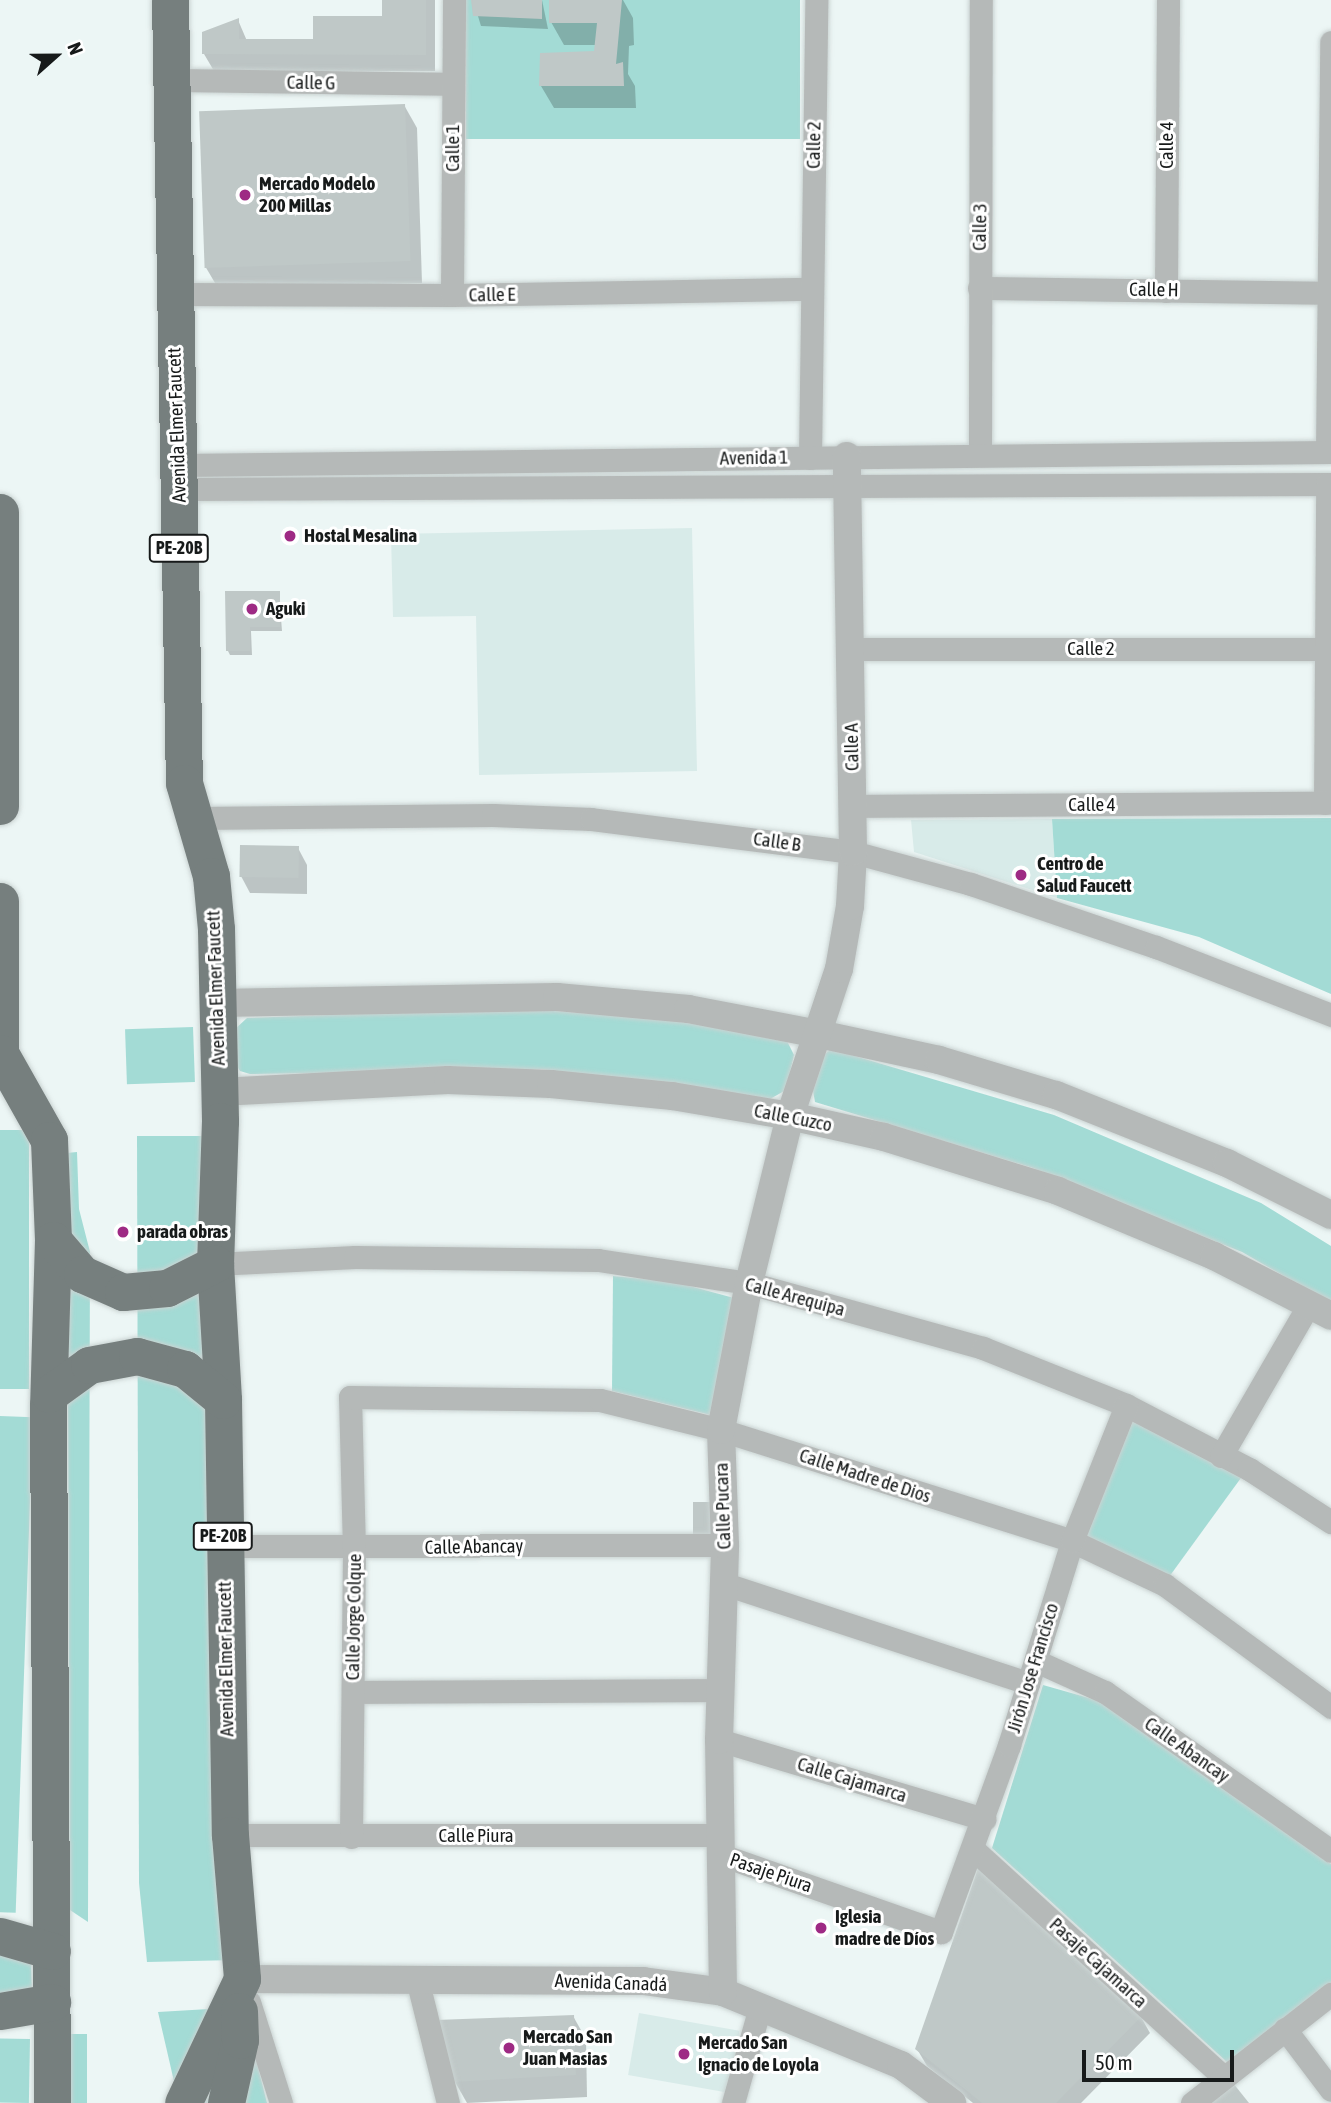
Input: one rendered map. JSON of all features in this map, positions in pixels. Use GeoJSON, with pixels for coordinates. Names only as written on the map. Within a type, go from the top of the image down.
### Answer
{"type":"FeatureCollection","features":[{"type":"Feature","properties":{"kind":"highway","name":"Avenida Elmer Faucett"},"geometry":{"type":"LineString","coordinates":[[170,0],[173,293],[184,783],[211,877],[217,1003],[220,1092],[215,1264],[223,1400],[223,1546],[230,1835],[240,1986]]}},
{"type":"Feature","properties":{"kind":"highway"},"geometry":{"type":"LineString","coordinates":[[0,512],[0,806]]}},
{"type":"Feature","properties":{"kind":"highway"},"geometry":{"type":"LineString","coordinates":[[0,901],[0,1053],[50,1139],[53,1240],[50,1394],[52,2103]]}},
{"type":"Feature","properties":{"kind":"highway"},"geometry":{"type":"LineString","coordinates":[[53,1240],[82,1274],[123,1292],[167,1288],[215,1264]]}},
{"type":"Feature","properties":{"kind":"highway"},"geometry":{"type":"LineString","coordinates":[[50,1394],[89,1365],[137,1356],[185,1368],[223,1400]]}},
{"type":"Feature","properties":{"kind":"highway"},"geometry":{"type":"LineString","coordinates":[[0,1936],[52,1951]]}},
{"type":"Feature","properties":{"kind":"highway"},"geometry":{"type":"LineString","coordinates":[[183,2103],[240,1986]]}},
{"type":"Feature","properties":{"kind":"highway"},"geometry":{"type":"LineString","coordinates":[[226,2103],[240,2040],[240,1986]]}},
{"type":"Feature","properties":{"kind":"highway"},"geometry":{"type":"LineString","coordinates":[[0,2011],[52,2002]]}},
{"type":"Feature","properties":{"kind":"street","name":"Calle 1"},"geometry":{"type":"LineString","coordinates":[[452,295],[454,0]]}},
{"type":"Feature","properties":{"kind":"street","name":"Calle 2"},"geometry":{"type":"LineString","coordinates":[[810,457],[816,0]]}},
{"type":"Feature","properties":{"kind":"street","name":"Calle 3"},"geometry":{"type":"LineString","coordinates":[[980,454],[981,0]]}},
{"type":"Feature","properties":{"kind":"street","name":"Calle 4"},"geometry":{"type":"LineString","coordinates":[[1166,291],[1168,0]]}},
{"type":"Feature","properties":{"kind":"street"},"geometry":{"type":"LineString","coordinates":[[1329,452],[1331,42]]}},
{"type":"Feature","properties":{"kind":"street","name":"Calle G"},"geometry":{"type":"LineString","coordinates":[[170,80],[453,84]]}},
{"type":"Feature","properties":{"kind":"street","name":"Calle H"},"geometry":{"type":"LineString","coordinates":[[979,288],[1329,293]]}},
{"type":"Feature","properties":{"kind":"street","name":"Calle E"},"geometry":{"type":"LineString","coordinates":[[173,293],[452,295],[811,289]]}},
{"type":"Feature","properties":{"kind":"street","name":"Avenida 1"},"geometry":{"type":"LineString","coordinates":[[178,477],[847,456],[1329,452]]}},
{"type":"Feature","properties":{"kind":"street","name":"Calle A"},"geometry":{"type":"LineString","coordinates":[[820,1034],[839,969],[853,852],[847,456]]}},
{"type":"Feature","properties":{"kind":"street","name":"Avenida 1"},"geometry":{"type":"LineString","coordinates":[[178,477],[848,486],[1329,484]]}},
{"type":"Feature","properties":{"kind":"street"},"geometry":{"type":"LineString","coordinates":[[1328,803],[1329,484]]}},
{"type":"Feature","properties":{"kind":"street","name":"Calle 2"},"geometry":{"type":"LineString","coordinates":[[850,649],[1329,649]]}},
{"type":"Feature","properties":{"kind":"street","name":"Calle 4"},"geometry":{"type":"LineString","coordinates":[[853,806],[1328,803]]}},
{"type":"Feature","properties":{"kind":"street","name":"Calle B"},"geometry":{"type":"LineString","coordinates":[[196,818],[494,816],[591,819],[853,852],[971,884],[1129,938],[1331,1015]]}},
{"type":"Feature","properties":{"kind":"street"},"geometry":{"type":"LineString","coordinates":[[217,1003],[557,997],[688,1009],[820,1034],[939,1060],[1079,1103],[1227,1163],[1331,1215]]}},
{"type":"Feature","properties":{"kind":"street","name":"Calle Pucara"},"geometry":{"type":"LineString","coordinates":[[723,1992],[719,1740],[725,1545],[721,1430],[749,1283],[790,1116],[820,1034]]}},
{"type":"Feature","properties":{"kind":"street","name":"Calle Cuzco"},"geometry":{"type":"LineString","coordinates":[[220,1092],[448,1080],[551,1084],[672,1096],[790,1116],[884,1137],[1058,1191],[1214,1256],[1320,1310]]}},
{"type":"Feature","properties":{"kind":"street","name":"Calle Arequipa"},"geometry":{"type":"LineString","coordinates":[[215,1264],[355,1257],[598,1260],[749,1283],[983,1348],[1126,1405],[1221,1456],[1331,1522]]}},
{"type":"Feature","properties":{"kind":"street"},"geometry":{"type":"LineString","coordinates":[[1221,1456],[1320,1310]]}},
{"type":"Feature","properties":{"kind":"street","name":"Calle Madre de Dios"},"geometry":{"type":"LineString","coordinates":[[351,1397],[600,1399],[721,1430],[1072,1541],[1165,1585],[1331,1707]]}},
{"type":"Feature","properties":{"kind":"street","name":"Calle Jorge Colque"},"geometry":{"type":"LineString","coordinates":[[351,1397],[354,1549],[351,1837]]}},
{"type":"Feature","properties":{"kind":"street","name":"Jirón Jose Francisco"},"geometry":{"type":"LineString","coordinates":[[941,1932],[984,1819],[1072,1541],[1126,1405]]}},
{"type":"Feature","properties":{"kind":"street","name":"Calle Abancay"},"geometry":{"type":"LineString","coordinates":[[223,1546],[354,1549],[725,1545]]}},
{"type":"Feature","properties":{"kind":"street","name":"Calle Abancay"},"geometry":{"type":"LineString","coordinates":[[725,1584],[1105,1692],[1331,1850]]}},
{"type":"Feature","properties":{"kind":"street"},"geometry":{"type":"LineString","coordinates":[[353,1692],[721,1690]]}},
{"type":"Feature","properties":{"kind":"street","name":"Calle Cajamarca"},"geometry":{"type":"LineString","coordinates":[[719,1740],[984,1819]]}},
{"type":"Feature","properties":{"kind":"street","name":"Calle Piura"},"geometry":{"type":"LineString","coordinates":[[230,1835],[721,1845]]}},
{"type":"Feature","properties":{"kind":"street","name":"Pasaje Piura"},"geometry":{"type":"LineString","coordinates":[[721,1845],[941,1932]]}},
{"type":"Feature","properties":{"kind":"street","name":"Pasaje Cajamarca"},"geometry":{"type":"LineString","coordinates":[[973,1849],[1224,2077]]}},
{"type":"Feature","properties":{"kind":"street"},"geometry":{"type":"LineString","coordinates":[[416,1979],[448,2103]]}},
{"type":"Feature","properties":{"kind":"street","name":"Avenida Canadá"},"geometry":{"type":"LineString","coordinates":[[240,1986],[416,1979],[643,1981],[723,1992],[901,2065],[952,2103]]}},
{"type":"Feature","properties":{"kind":"street","name":"Avenida Elmer Faucett"},"geometry":{"type":"LineString","coordinates":[[240,1986],[281,2103]]}},
{"type":"Feature","properties":{"kind":"street"},"geometry":{"type":"LineString","coordinates":[[1192,2103],[1331,1994]]}},
{"type":"Feature","properties":{"kind":"street"},"geometry":{"type":"LineString","coordinates":[[733,2103],[761,2007]]}},
{"type":"Feature","properties":{"kind":"street"},"geometry":{"type":"LineString","coordinates":[[1285,2029],[1331,2090]]}},
{"type":"Feature","properties":{"kind":"shaded area"},"geometry":{"type":"Polygon","coordinates":[[[466,0],[800,0],[800,139],[466,139],[466,0]]]}},
{"type":"Feature","properties":{"kind":"shaded area"},"geometry":{"type":"Polygon","coordinates":[[[692,528],[697,771],[479,775],[476,616],[393,617],[391,534],[692,528]]]}},
{"type":"Feature","properties":{"kind":"shaded area"},"geometry":{"type":"Polygon","coordinates":[[[1331,818],[1331,994],[1199,937],[1057,898],[1052,819],[1331,818]]]}},
{"type":"Feature","properties":{"kind":"shaded area","name":"Centro de Salud Faucett"},"geometry":{"type":"Polygon","coordinates":[[[1052,819],[1057,898],[914,852],[911,820],[1052,819]]]}},
{"type":"Feature","properties":{"kind":"shaded area"},"geometry":{"type":"Polygon","coordinates":[[[514,1008],[659,1019],[785,1037],[794,1055],[786,1090],[770,1099],[541,1069],[250,1074],[240,1071],[234,1061],[233,1031],[247,1018],[514,1008]]]}},
{"type":"Feature","properties":{"kind":"shaded area"},"geometry":{"type":"Polygon","coordinates":[[[193,1027],[195,1082],[127,1084],[125,1029],[193,1027]]]}},
{"type":"Feature","properties":{"kind":"shaded area"},"geometry":{"type":"Polygon","coordinates":[[[831,1049],[1054,1115],[1261,1203],[1331,1246],[1331,1303],[1242,1252],[1033,1168],[815,1102],[812,1085],[819,1059],[831,1049]]]}},
{"type":"Feature","properties":{"kind":"shaded area"},"geometry":{"type":"Polygon","coordinates":[[[0,1130],[29,1130],[29,1389],[0,1389],[0,1130]]]}},
{"type":"Feature","properties":{"kind":"shaded area"},"geometry":{"type":"Polygon","coordinates":[[[137,1136],[215,1136],[236,1960],[147,1962],[139,1883],[137,1136]]]}},
{"type":"Feature","properties":{"kind":"shaded area"},"geometry":{"type":"Polygon","coordinates":[[[77,1152],[79,1209],[90,1252],[88,1922],[70,1910],[67,1153],[77,1152]]]}},
{"type":"Feature","properties":{"kind":"shaded area"},"geometry":{"type":"Polygon","coordinates":[[[613,1276],[675,1282],[734,1298],[715,1416],[612,1391],[613,1276]]]}},
{"type":"Feature","properties":{"kind":"shaded area"},"geometry":{"type":"Polygon","coordinates":[[[1122,1407],[1246,1471],[1161,1588],[1070,1552],[1122,1407]]]}},
{"type":"Feature","properties":{"kind":"shaded area"},"geometry":{"type":"Polygon","coordinates":[[[0,1416],[33,1417],[16,1913],[0,1912],[0,1416]]]}},
{"type":"Feature","properties":{"kind":"shaded area"},"geometry":{"type":"Polygon","coordinates":[[[1043,1685],[1103,1702],[1331,1864],[1331,1983],[1228,2063],[992,1848],[1043,1685]]]}},
{"type":"Feature","properties":{"kind":"shaded area"},"geometry":{"type":"Polygon","coordinates":[[[0,1953],[31,1962],[32,1991],[0,1996],[0,1953]]]}},
{"type":"Feature","properties":{"kind":"shaded area"},"geometry":{"type":"Polygon","coordinates":[[[243,2007],[267,2103],[179,2103],[158,2012],[243,2007]]]}},
{"type":"Feature","properties":{"kind":"shaded area","name":"Mercado San Ignacio de Loyola"},"geometry":{"type":"Polygon","coordinates":[[[639,2013],[739,2031],[729,2093],[628,2075],[639,2013]]]}},
{"type":"Feature","properties":{"kind":"shaded area"},"geometry":{"type":"Polygon","coordinates":[[[67,2034],[87,2034],[87,2103],[67,2103],[67,2034]]]}},
{"type":"Feature","properties":{"kind":"shaded area"},"geometry":{"type":"Polygon","coordinates":[[[0,2038],[30,2039],[29,2103],[0,2102],[0,2038]]]}},
{"type":"Feature","properties":{"kind":"building"},"geometry":{"type":"Polygon","coordinates":[[[382,0],[426,0],[426,55],[202,54],[202,32],[239,18],[239,39],[313,39],[313,16],[382,16],[382,0]]]}},
{"type":"Feature","properties":{"kind":"building"},"geometry":{"type":"Polygon","coordinates":[[[471,0],[542,0],[542,19],[473,16],[471,0]]]}},
{"type":"Feature","properties":{"kind":"building"},"geometry":{"type":"Polygon","coordinates":[[[549,0],[622,0],[616,64],[623,62],[624,86],[539,86],[540,53],[594,51],[597,23],[549,23],[549,0]]]}},
{"type":"Feature","properties":{"kind":"building"},"geometry":{"type":"Polygon","coordinates":[[[405,104],[410,261],[205,268],[199,111],[405,104]]]}},
{"type":"Feature","properties":{"kind":"building","name":"Aguki"},"geometry":{"type":"Polygon","coordinates":[[[225,591],[280,591],[280,627],[250,627],[250,651],[226,651],[225,591]]]}},
{"type":"Feature","properties":{"kind":"building"},"geometry":{"type":"Polygon","coordinates":[[[240,845],[299,846],[298,878],[239,877],[240,845]]]}},
{"type":"Feature","properties":{"kind":"building"},"geometry":{"type":"Polygon","coordinates":[[[693,1502],[721,1502],[721,1537],[693,1537],[693,1502]]]}},
{"type":"Feature","properties":{"kind":"building"},"geometry":{"type":"Polygon","coordinates":[[[981,1860],[1142,2016],[1056,2103],[982,2103],[915,2049],[981,1860]]]}},
{"type":"Feature","properties":{"kind":"building","name":"Mercado San Juan Masias"},"geometry":{"type":"Polygon","coordinates":[[[574,2015],[576,2075],[453,2082],[436,2020],[574,2015]]]}},
{"type":"Feature","properties":{"kind":"building"},"geometry":{"type":"Polygon","coordinates":[[[1233,2083],[1249,2103],[1208,2103],[1233,2083]]]}},
{"type":"Feature","properties":{"kind":"place","name":"Mercado Modelo 200 Millas"},"geometry":{"type":"Point","coordinates":[245,195]}},
{"type":"Feature","properties":{"kind":"place","name":"Hostal Mesalina"},"geometry":{"type":"Point","coordinates":[290,536]}},
{"type":"Feature","properties":{"kind":"place","name":"Aguki"},"geometry":{"type":"Point","coordinates":[252,609]}},
{"type":"Feature","properties":{"kind":"place","name":"Centro de Salud Faucett"},"geometry":{"type":"Point","coordinates":[1021,875]}},
{"type":"Feature","properties":{"kind":"place","name":"parada obras"},"geometry":{"type":"Point","coordinates":[123,1232]}},
{"type":"Feature","properties":{"kind":"place","name":"Iglesia madre de Díos"},"geometry":{"type":"Point","coordinates":[821,1928]}},
{"type":"Feature","properties":{"kind":"place","name":"Mercado San Juan Masias"},"geometry":{"type":"Point","coordinates":[509,2048]}},
{"type":"Feature","properties":{"kind":"place","name":"Mercado San Ignacio de Loyola"},"geometry":{"type":"Point","coordinates":[684,2054]}}]}
